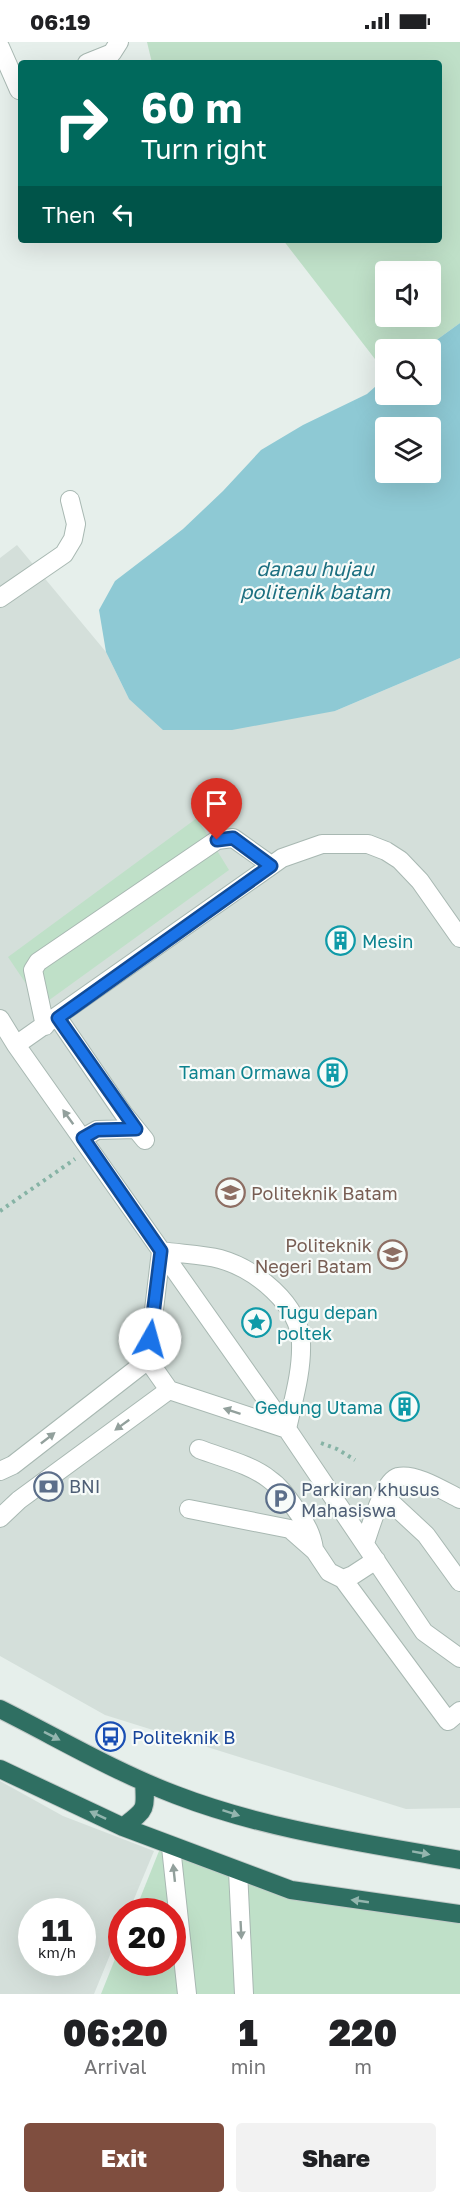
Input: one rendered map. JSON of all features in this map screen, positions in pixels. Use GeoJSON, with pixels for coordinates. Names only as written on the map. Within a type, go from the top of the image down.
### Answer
{"type":"FeatureCollection","features":[{"type":"Feature","properties":{"kind":"highway"},"geometry":{"type":"LineString","coordinates":[[0,1709],[144,1782],[178,1796],[242,1817],[319,1835],[460,1860]]}},
{"type":"Feature","properties":{"kind":"highway"},"geometry":{"type":"LineString","coordinates":[[0,1769],[171,1847],[291,1890],[460,1914]]}},
{"type":"Feature","properties":{"kind":"highway"},"geometry":{"type":"LineString","coordinates":[[123,1827],[142,1812],[145,1804],[144,1782]]}},
{"type":"Feature","properties":{"kind":"lane"},"geometry":{"type":"LineString","coordinates":[[94,60],[112,53],[119,42]]}},
{"type":"Feature","properties":{"kind":"lane"},"geometry":{"type":"LineString","coordinates":[[0,47],[18,88]]}},
{"type":"Feature","properties":{"kind":"lane"},"geometry":{"type":"LineString","coordinates":[[0,598],[64,554],[73,539],[76,524],[70,500]]}},
{"type":"Feature","properties":{"kind":"lane"},"geometry":{"type":"LineString","coordinates":[[87,1144],[97,1130],[141,1134],[51,1022],[33,970],[38,962],[217,840],[233,838],[271,866]]}},
{"type":"Feature","properties":{"kind":"lane"},"geometry":{"type":"LineString","coordinates":[[16,1045],[282,858],[322,844],[368,844],[400,860],[420,881],[460,938]]}},
{"type":"Feature","properties":{"kind":"lane"},"geometry":{"type":"LineString","coordinates":[[0,1018],[16,1045],[287,1429],[424,1632],[460,1658]]}},
{"type":"Feature","properties":{"kind":"lane"},"geometry":{"type":"LineString","coordinates":[[161,1251],[148,1360],[169,1390],[287,1429]]}},
{"type":"Feature","properties":{"kind":"lane"},"geometry":{"type":"LineString","coordinates":[[161,1251],[218,1259],[242,1268],[269,1287],[295,1316],[301,1341],[300,1358],[287,1429]]}},
{"type":"Feature","properties":{"kind":"lane"},"geometry":{"type":"LineString","coordinates":[[0,1471],[13,1465],[148,1360]]}},
{"type":"Feature","properties":{"kind":"lane"},"geometry":{"type":"LineString","coordinates":[[0,1518],[20,1500],[169,1390]]}},
{"type":"Feature","properties":{"kind":"lane"},"geometry":{"type":"LineString","coordinates":[[199,1449],[256,1471],[270,1479],[302,1517],[312,1534],[315,1551]]}},
{"type":"Feature","properties":{"kind":"lane"},"geometry":{"type":"LineString","coordinates":[[365,1543],[383,1495],[391,1481],[399,1477],[423,1480],[460,1499]]}},
{"type":"Feature","properties":{"kind":"lane"},"geometry":{"type":"LineString","coordinates":[[383,1495],[426,1534],[460,1582]]}},
{"type":"Feature","properties":{"kind":"lane"},"geometry":{"type":"LineString","coordinates":[[189,1509],[290,1529],[315,1551],[329,1572],[343,1579],[448,1721],[460,1711]]}},
{"type":"Feature","properties":{"kind":"lane"},"geometry":{"type":"LineString","coordinates":[[343,1579],[376,1560]]}},
{"type":"Feature","properties":{"kind":"lane"},"geometry":{"type":"LineString","coordinates":[[171,1847],[187,1994]]}},
{"type":"Feature","properties":{"kind":"lane"},"geometry":{"type":"LineString","coordinates":[[238,1871],[244,1994]]}},
{"type":"Feature","properties":{"kind":"path"},"geometry":{"type":"LineString","coordinates":[[0,1211],[87,1144]]}},
{"type":"Feature","properties":{"kind":"shaded area","name":"Politeknik Batam"},"geometry":{"type":"Polygon","coordinates":[[[17,545],[106,652],[129,699],[335,711],[460,658],[460,1808],[406,1809],[105,1715],[0,1656],[0,558],[17,545]]]}},
{"type":"Feature","properties":{"kind":"shaded area"},"geometry":{"type":"Polygon","coordinates":[[[0,1781],[63,1816],[154,1851],[134,1898],[108,1898],[108,1960],[94,1994],[0,1994],[0,1781]]]}},
{"type":"Feature","properties":{"kind":"green space"},"geometry":{"type":"Polygon","coordinates":[[[147,42],[460,42],[460,323],[438,339],[375,339],[375,359],[285,243],[442,243],[442,60],[151,60],[147,42]]]}},
{"type":"Feature","properties":{"kind":"green space"},"geometry":{"type":"Polygon","coordinates":[[[197,818],[229,870],[41,1006],[8,957],[197,818]]]}},
{"type":"Feature","properties":{"kind":"green space"},"geometry":{"type":"Polygon","coordinates":[[[161,1846],[292,1883],[460,1914],[460,1994],[101,1994],[108,1976],[186,1976],[186,1898],[140,1898],[161,1846]]]}},
{"type":"Feature","properties":{"kind":"water","name":"danau hujau politenik batam"},"geometry":{"type":"Polygon","coordinates":[[[460,323],[460,658],[335,711],[232,730],[163,730],[129,699],[106,652],[99,610],[115,581],[183,529],[261,450],[303,425],[367,394],[375,387],[375,405],[441,405],[441,339],[438,339],[460,323]]]}},
{"type":"Feature","properties":{"kind":"place","name":"Mesin"},"geometry":{"type":"Point","coordinates":[341,941]}},
{"type":"Feature","properties":{"kind":"place","name":"Taman Ormawa"},"geometry":{"type":"Point","coordinates":[332,1072]}},
{"type":"Feature","properties":{"kind":"place","name":"Politeknik Batam"},"geometry":{"type":"Point","coordinates":[230,1193]}},
{"type":"Feature","properties":{"kind":"place","name":"Politeknik Negeri Batam"},"geometry":{"type":"Point","coordinates":[393,1255]}},
{"type":"Feature","properties":{"kind":"place","name":"Tugu depan poltek"},"geometry":{"type":"Point","coordinates":[256,1322]}},
{"type":"Feature","properties":{"kind":"place","name":"Gedung Utama"},"geometry":{"type":"Point","coordinates":[404,1407]}},
{"type":"Feature","properties":{"kind":"place","name":"BNI"},"geometry":{"type":"Point","coordinates":[48,1486]}},
{"type":"Feature","properties":{"kind":"place","name":"Parkiran khusus Mahasiswa"},"geometry":{"type":"Point","coordinates":[280,1499]}},
{"type":"Feature","properties":{"kind":"place","name":"Politeknik B"},"geometry":{"type":"Point","coordinates":[111,1737]}},
{"type":"Feature","properties":{"kind":"route"},"geometry":{"type":"LineString","coordinates":[[150,1339],[161,1251],[83,1138],[97,1130],[136,1129],[58,1018],[271,866],[233,838],[217,840]]}}]}
